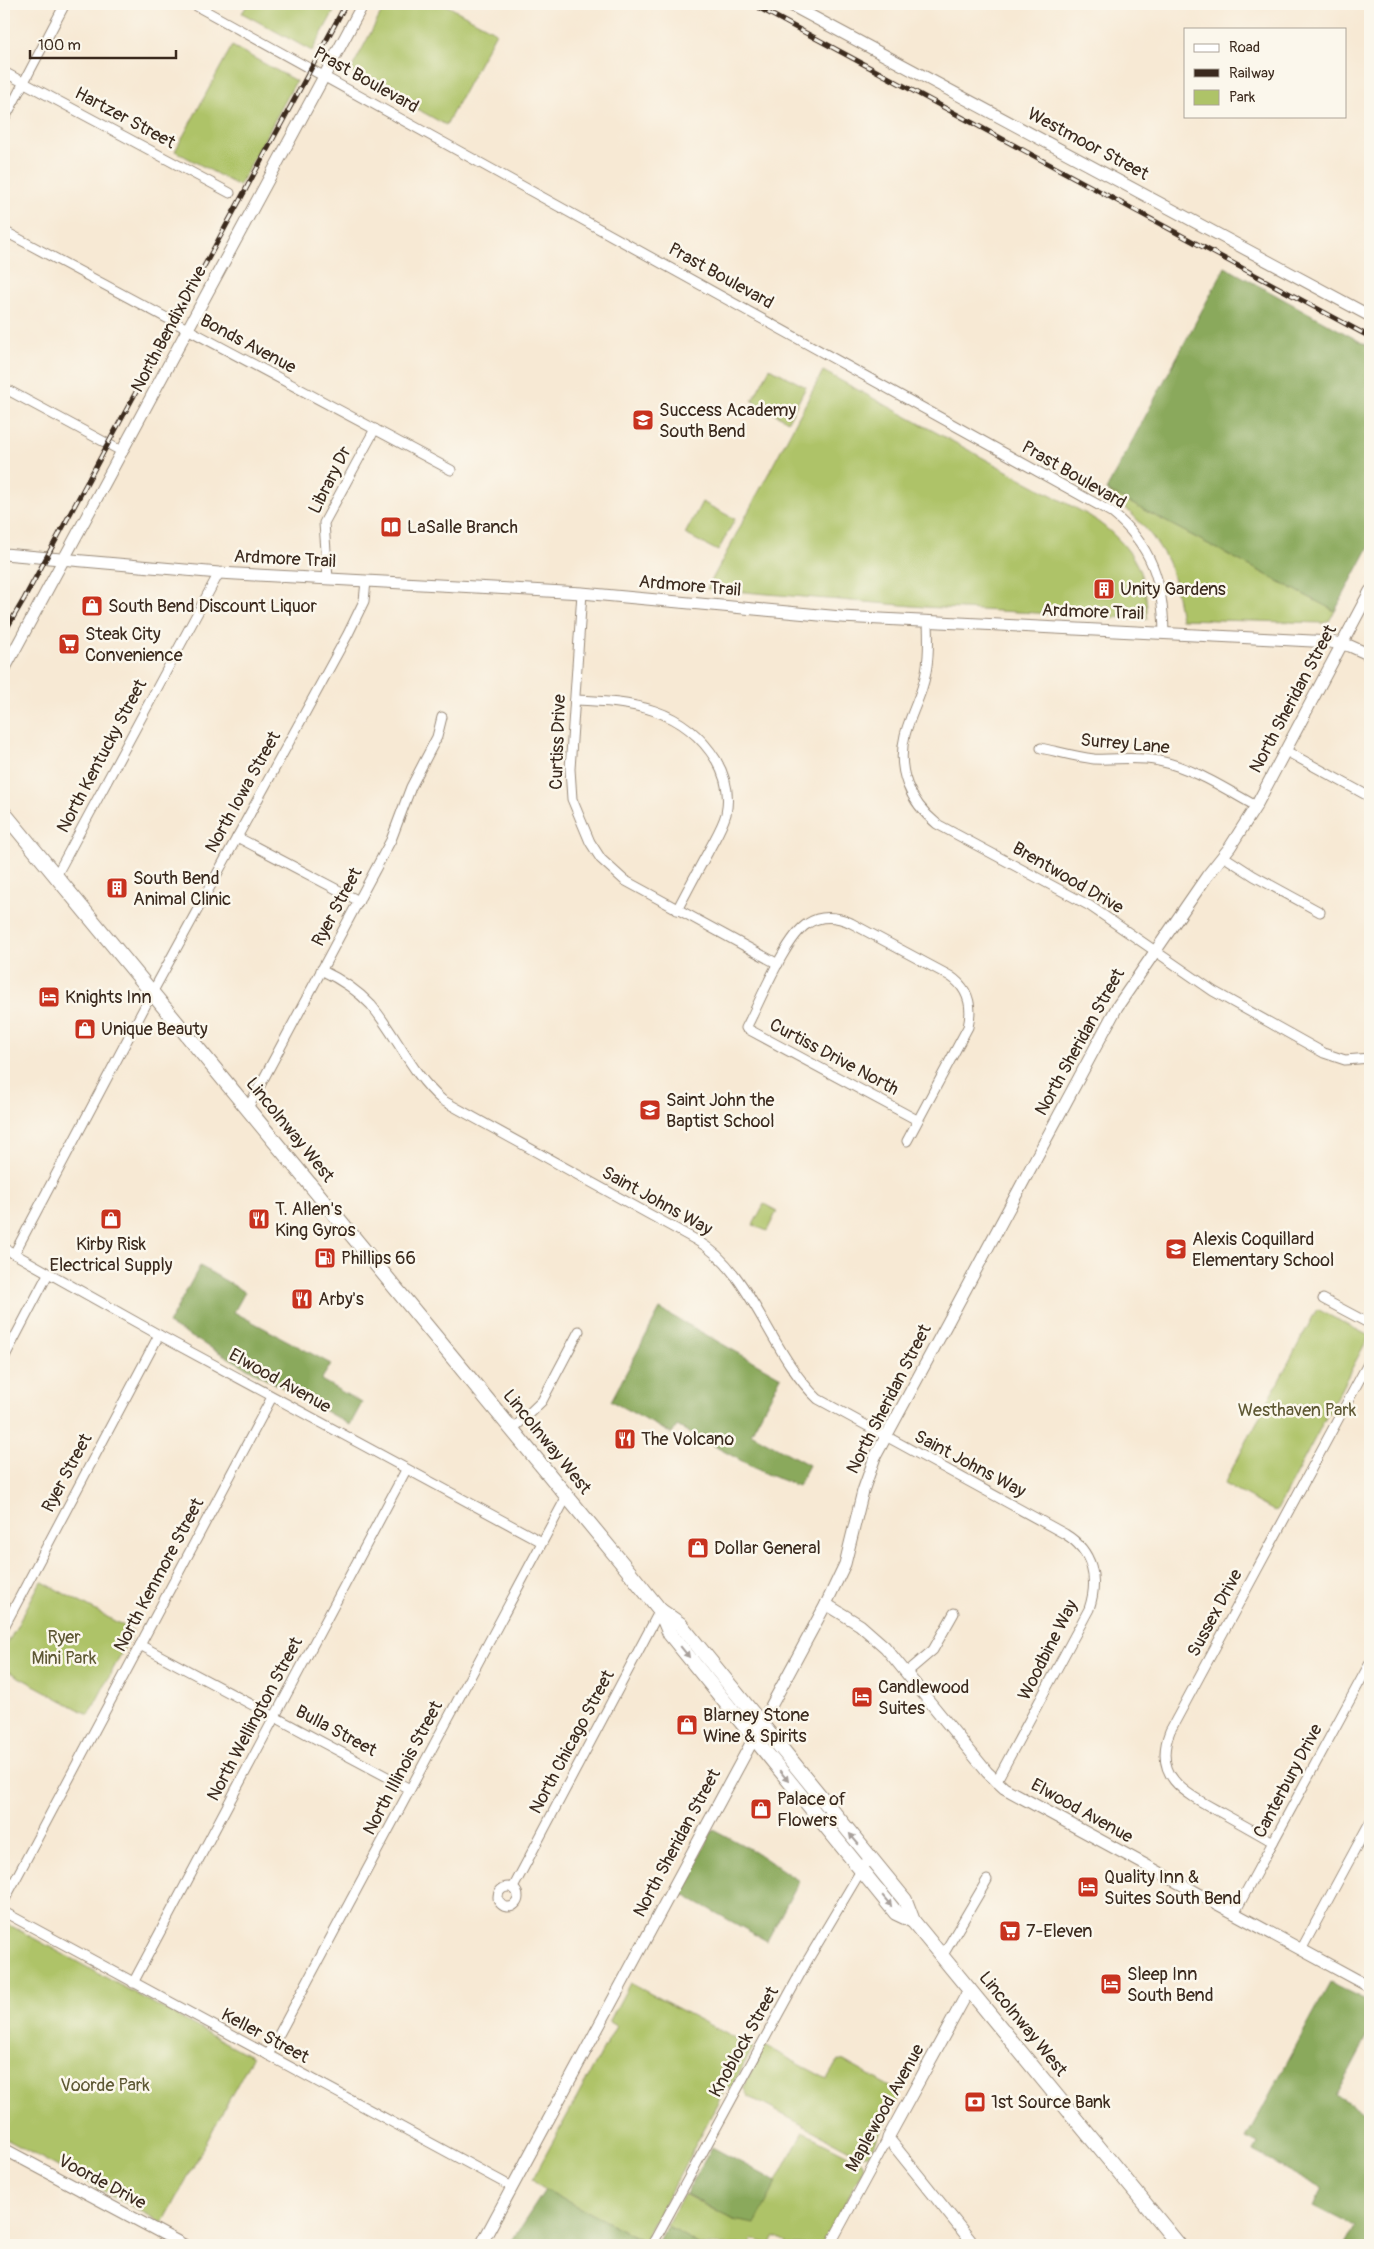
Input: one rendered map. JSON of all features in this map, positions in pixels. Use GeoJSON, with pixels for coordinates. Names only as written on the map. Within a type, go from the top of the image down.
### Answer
{"type":"FeatureCollection","features":[{"type":"Feature","properties":{"kind":"main road","name":"Lincolnway West"},"geometry":{"type":"LineString","coordinates":[[4,813],[660,1610],[680,1624],[905,1900],[913,1921],[970,1988],[1178,2245]]}},
{"type":"Feature","properties":{"kind":"main road","name":"Lincolnway West"},"geometry":{"type":"LineString","coordinates":[[660,1610],[670,1634],[753,1738],[896,1912],[913,1921]]}},
{"type":"Feature","properties":{"kind":"street"},"geometry":{"type":"LineString","coordinates":[[4,120],[65,4]]}},
{"type":"Feature","properties":{"kind":"street","name":"Prast Boulevard"},"geometry":{"type":"LineString","coordinates":[[193,4],[1111,512],[1139,541],[1154,568],[1162,595],[1164,633]]}},
{"type":"Feature","properties":{"kind":"street","name":"North Bendix Drive"},"geometry":{"type":"LineString","coordinates":[[4,670],[363,4]]}},
{"type":"Feature","properties":{"kind":"street","name":"Westmoor Street"},"geometry":{"type":"LineString","coordinates":[[790,4],[1370,316]]}},
{"type":"Feature","properties":{"kind":"street","name":"Hartzer Street"},"geometry":{"type":"LineString","coordinates":[[4,72],[230,193]]}},
{"type":"Feature","properties":{"kind":"street","name":"Bonds Avenue"},"geometry":{"type":"LineString","coordinates":[[4,231],[451,470]]}},
{"type":"Feature","properties":{"kind":"street"},"geometry":{"type":"LineString","coordinates":[[4,388],[123,452]]}},
{"type":"Feature","properties":{"kind":"street","name":"Library Dr"},"geometry":{"type":"LineString","coordinates":[[328,579],[324,523],[375,428]]}},
{"type":"Feature","properties":{"kind":"street","name":"Ardmore Trail"},"geometry":{"type":"LineString","coordinates":[[4,554],[219,573],[582,593],[841,617],[928,623],[1342,643],[1370,655]]}},
{"type":"Feature","properties":{"kind":"street","name":"North Kentucky Street"},"geometry":{"type":"LineString","coordinates":[[56,876],[219,573]]}},
{"type":"Feature","properties":{"kind":"street","name":"North Iowa Street"},"geometry":{"type":"LineString","coordinates":[[14,1254],[152,993],[348,634],[364,601],[366,581]]}},
{"type":"Feature","properties":{"kind":"street","name":"North Sheridan Street"},"geometry":{"type":"LineString","coordinates":[[481,2245],[760,1723],[826,1604],[845,1564],[869,1473],[886,1437],[1117,1007],[1154,950],[1223,856],[1256,806],[1370,590]]}},
{"type":"Feature","properties":{"kind":"street","name":"Curtiss Drive"},"geometry":{"type":"LineString","coordinates":[[582,593],[570,769],[572,799],[590,842],[601,859],[624,880],[778,964]]}},
{"type":"Feature","properties":{"kind":"street","name":"Brentwood Drive"},"geometry":{"type":"LineString","coordinates":[[928,623],[929,646],[926,675],[905,735],[902,760],[905,779],[917,805],[938,824],[1090,906],[1214,991],[1324,1053],[1345,1060],[1370,1058]]}},
{"type":"Feature","properties":{"kind":"street"},"geometry":{"type":"LineString","coordinates":[[575,700],[633,704],[664,714],[688,727],[699,738],[721,769],[728,792],[725,816],[721,828],[677,910]]}},
{"type":"Feature","properties":{"kind":"street","name":"Ryer Street"},"geometry":{"type":"LineString","coordinates":[[248,1108],[391,840],[411,786],[437,737],[442,717]]}},
{"type":"Feature","properties":{"kind":"street","name":"Surrey Lane"},"geometry":{"type":"LineString","coordinates":[[1041,748],[1095,759],[1142,758],[1174,764],[1198,774],[1256,806]]}},
{"type":"Feature","properties":{"kind":"street"},"geometry":{"type":"LineString","coordinates":[[1286,751],[1370,797]]}},
{"type":"Feature","properties":{"kind":"street"},"geometry":{"type":"LineString","coordinates":[[237,837],[359,901]]}},
{"type":"Feature","properties":{"kind":"street"},"geometry":{"type":"LineString","coordinates":[[1223,856],[1254,876],[1320,912]]}},
{"type":"Feature","properties":{"kind":"street"},"geometry":{"type":"LineString","coordinates":[[778,964],[801,928],[816,919],[835,918],[851,923],[959,983],[969,999],[970,1018],[968,1027],[907,1141]]}},
{"type":"Feature","properties":{"kind":"street","name":"Curtiss Drive North"},"geometry":{"type":"LineString","coordinates":[[778,964],[746,1028],[917,1120]]}},
{"type":"Feature","properties":{"kind":"street","name":"Saint Johns Way"},"geometry":{"type":"LineString","coordinates":[[321,970],[352,988],[371,1005],[419,1078],[442,1100],[696,1240],[715,1253],[734,1274],[801,1382],[830,1407],[1065,1534]]}},
{"type":"Feature","properties":{"kind":"street","name":"Elwood Avenue"},"geometry":{"type":"LineString","coordinates":[[4,1248],[158,1335],[542,1542]]}},
{"type":"Feature","properties":{"kind":"street"},"geometry":{"type":"LineString","coordinates":[[4,1358],[48,1274]]}},
{"type":"Feature","properties":{"kind":"street"},"geometry":{"type":"LineString","coordinates":[[1323,1299],[1370,1324]]}},
{"type":"Feature","properties":{"kind":"street"},"geometry":{"type":"LineString","coordinates":[[512,1430],[542,1401],[579,1330]]}},
{"type":"Feature","properties":{"kind":"street","name":"Ryer Street"},"geometry":{"type":"LineString","coordinates":[[4,1627],[158,1335]]}},
{"type":"Feature","properties":{"kind":"street","name":"Sussex Drive"},"geometry":{"type":"LineString","coordinates":[[1274,1842],[1189,1795],[1176,1784],[1168,1771],[1165,1760],[1168,1737],[1370,1360]]}},
{"type":"Feature","properties":{"kind":"street","name":"North Kenmore Street"},"geometry":{"type":"LineString","coordinates":[[4,1901],[272,1397]]}},
{"type":"Feature","properties":{"kind":"street","name":"North Wellington Street"},"geometry":{"type":"LineString","coordinates":[[134,1983],[406,1470]]}},
{"type":"Feature","properties":{"kind":"street","name":"North Illinois Street"},"geometry":{"type":"LineString","coordinates":[[268,2055],[566,1496]]}},
{"type":"Feature","properties":{"kind":"street","name":"Woodbine Way"},"geometry":{"type":"LineString","coordinates":[[996,1782],[1089,1609],[1093,1598],[1094,1575],[1091,1563],[1081,1546],[1065,1534]]}},
{"type":"Feature","properties":{"kind":"street","name":"Elwood Avenue"},"geometry":{"type":"LineString","coordinates":[[826,1604],[873,1635],[996,1782],[1046,1812],[1370,1987]]}},
{"type":"Feature","properties":{"kind":"street","name":"North Chicago Street"},"geometry":{"type":"LineString","coordinates":[[513,1888],[660,1610]]}},
{"type":"Feature","properties":{"kind":"street"},"geometry":{"type":"LineString","coordinates":[[906,1673],[933,1650],[954,1613]]}},
{"type":"Feature","properties":{"kind":"street","name":"Bulla Street"},"geometry":{"type":"LineString","coordinates":[[140,1645],[410,1789]]}},
{"type":"Feature","properties":{"kind":"street","name":"Canterbury Drive"},"geometry":{"type":"LineString","coordinates":[[1234,1914],[1370,1663]]}},
{"type":"Feature","properties":{"kind":"street"},"geometry":{"type":"LineString","coordinates":[[1301,1950],[1370,1822]]}},
{"type":"Feature","properties":{"kind":"street","name":"Knoblock Street"},"geometry":{"type":"LineString","coordinates":[[652,2245],[806,1963],[869,1857]]}},
{"type":"Feature","properties":{"kind":"street"},"geometry":{"type":"LineString","coordinates":[[943,1955],[987,1880]]}},
{"type":"Feature","properties":{"kind":"street","name":"Keller Street"},"geometry":{"type":"LineString","coordinates":[[4,1912],[512,2187]]}},
{"type":"Feature","properties":{"kind":"street","name":"Maplewood Avenue"},"geometry":{"type":"LineString","coordinates":[[830,2245],[970,1988]]}},
{"type":"Feature","properties":{"kind":"street"},"geometry":{"type":"LineString","coordinates":[[888,2138],[974,2245]]}},
{"type":"Feature","properties":{"kind":"street","name":"Voorde Drive"},"geometry":{"type":"LineString","coordinates":[[4,2149],[184,2245]]}},
{"type":"Feature","properties":{"kind":"green space"},"geometry":{"type":"Polygon","coordinates":[[[248,4],[338,4],[312,51],[242,13],[248,4]]]}},
{"type":"Feature","properties":{"kind":"green space"},"geometry":{"type":"Polygon","coordinates":[[[386,4],[444,4],[496,32],[446,125],[352,73],[352,68],[386,4]]]}},
{"type":"Feature","properties":{"kind":"green space"},"geometry":{"type":"Polygon","coordinates":[[[232,46],[296,81],[239,186],[175,151],[232,46]]]}},
{"type":"Feature","properties":{"kind":"green space"},"geometry":{"type":"Polygon","coordinates":[[[1225,267],[1370,347],[1370,545],[1335,611],[1106,490],[1225,267]]]}},
{"type":"Feature","properties":{"kind":"green space"},"geometry":{"type":"Polygon","coordinates":[[[770,368],[806,387],[788,421],[752,401],[770,368]]]}},
{"type":"Feature","properties":{"kind":"green space"},"geometry":{"type":"Polygon","coordinates":[[[823,371],[1090,516],[1104,526],[1134,559],[1144,586],[1147,619],[925,607],[707,589],[823,371]]]}},
{"type":"Feature","properties":{"kind":"green space"},"geometry":{"type":"Polygon","coordinates":[[[1106,490],[1335,611],[1329,621],[1323,623],[1181,619],[1176,588],[1166,558],[1152,536],[1106,490]]]}},
{"type":"Feature","properties":{"kind":"green space"},"geometry":{"type":"Polygon","coordinates":[[[702,502],[735,519],[718,551],[685,534],[702,502]]]}},
{"type":"Feature","properties":{"kind":"green space"},"geometry":{"type":"Polygon","coordinates":[[[764,1204],[777,1211],[767,1231],[753,1225],[764,1204]]]}},
{"type":"Feature","properties":{"kind":"green space"},"geometry":{"type":"Polygon","coordinates":[[[200,1266],[245,1292],[234,1312],[331,1364],[321,1380],[362,1403],[350,1425],[168,1324],[200,1266]]]}},
{"type":"Feature","properties":{"kind":"green space"},"geometry":{"type":"Polygon","coordinates":[[[660,1309],[781,1377],[751,1433],[809,1465],[798,1486],[766,1474],[677,1426],[672,1434],[611,1401],[660,1309]]]}},
{"type":"Feature","properties":{"kind":"green space","name":"Westhaven Park"},"geometry":{"type":"Polygon","coordinates":[[[1317,1309],[1369,1336],[1276,1512],[1224,1484],[1317,1309]]]}},
{"type":"Feature","properties":{"kind":"green space","name":"Ryer Mini Park"},"geometry":{"type":"Polygon","coordinates":[[[41,1581],[133,1631],[89,1715],[4,1669],[4,1650],[41,1581]]]}},
{"type":"Feature","properties":{"kind":"green space"},"geometry":{"type":"Polygon","coordinates":[[[713,1829],[754,1851],[799,1881],[767,1941],[680,1893],[713,1829]]]}},
{"type":"Feature","properties":{"kind":"green space","name":"Voorde Park"},"geometry":{"type":"Polygon","coordinates":[[[4,1922],[252,2057],[163,2223],[4,2138],[4,1922]]]}},
{"type":"Feature","properties":{"kind":"green space"},"geometry":{"type":"Polygon","coordinates":[[[630,1983],[753,2048],[731,2088],[727,2086],[644,2241],[545,2190],[532,2180],[616,2026],[609,2022],[630,1983]]]}},
{"type":"Feature","properties":{"kind":"green space"},"geometry":{"type":"Polygon","coordinates":[[[1330,1983],[1370,2002],[1370,2032],[1336,2096],[1370,2115],[1370,2245],[1345,2245],[1355,2227],[1314,2206],[1323,2189],[1254,2152],[1258,2144],[1246,2138],[1330,1983]]]}},
{"type":"Feature","properties":{"kind":"green space"},"geometry":{"type":"Polygon","coordinates":[[[765,2046],[827,2079],[838,2060],[844,2061],[901,2093],[869,2154],[859,2155],[748,2096],[743,2087],[765,2046]]]}},
{"type":"Feature","properties":{"kind":"green space"},"geometry":{"type":"Polygon","coordinates":[[[803,2132],[862,2162],[864,2167],[824,2245],[785,2245],[786,2242],[775,2236],[770,2245],[753,2239],[750,2245],[700,2245],[666,2226],[684,2194],[733,2220],[755,2223],[803,2132]]]}},
{"type":"Feature","properties":{"kind":"green space"},"geometry":{"type":"Polygon","coordinates":[[[712,2147],[777,2182],[755,2224],[733,2220],[686,2194],[712,2147]]]}},
{"type":"Feature","properties":{"kind":"green space"},"geometry":{"type":"Polygon","coordinates":[[[545,2190],[644,2241],[642,2245],[509,2245],[545,2190]]]}},
{"type":"Feature","properties":{"kind":"green space"},"geometry":{"type":"Polygon","coordinates":[[[667,2226],[700,2245],[657,2245],[667,2226]]]}},
{"type":"Feature","properties":{"kind":"railway"},"geometry":{"type":"LineString","coordinates":[[4,633],[346,4]]}},
{"type":"Feature","properties":{"kind":"railway"},"geometry":{"type":"LineString","coordinates":[[752,4],[1370,337]]}},
{"type":"Feature","properties":{"kind":"place","name":"Success Academy South Bend"},"geometry":{"type":"Point","coordinates":[643,420]}},
{"type":"Feature","properties":{"kind":"place","name":"LaSalle Branch"},"geometry":{"type":"Point","coordinates":[391,527]}},
{"type":"Feature","properties":{"kind":"place","name":"Unity Gardens"},"geometry":{"type":"Point","coordinates":[1104,589]}},
{"type":"Feature","properties":{"kind":"place","name":"South Bend Discount Liquor"},"geometry":{"type":"Point","coordinates":[92,606]}},
{"type":"Feature","properties":{"kind":"place","name":"Steak City Convenience"},"geometry":{"type":"Point","coordinates":[69,644]}},
{"type":"Feature","properties":{"kind":"place","name":"South Bend Animal Clinic"},"geometry":{"type":"Point","coordinates":[117,888]}},
{"type":"Feature","properties":{"kind":"place","name":"Knights Inn"},"geometry":{"type":"Point","coordinates":[49,997]}},
{"type":"Feature","properties":{"kind":"place","name":"Unique Beauty"},"geometry":{"type":"Point","coordinates":[85,1029]}},
{"type":"Feature","properties":{"kind":"place","name":"Saint John the Baptist School"},"geometry":{"type":"Point","coordinates":[650,1110]}},
{"type":"Feature","properties":{"kind":"place","name":"Kirby Risk Electrical Supply"},"geometry":{"type":"Point","coordinates":[111,1219]}},
{"type":"Feature","properties":{"kind":"place","name":"T. Allen's King Gyros"},"geometry":{"type":"Point","coordinates":[259,1219]}},
{"type":"Feature","properties":{"kind":"place","name":"Alexis Coquillard Elementary School"},"geometry":{"type":"Point","coordinates":[1176,1249]}},
{"type":"Feature","properties":{"kind":"place","name":"Phillips 66"},"geometry":{"type":"Point","coordinates":[325,1258]}},
{"type":"Feature","properties":{"kind":"place","name":"Arby's"},"geometry":{"type":"Point","coordinates":[302,1299]}},
{"type":"Feature","properties":{"kind":"place","name":"The Volcano"},"geometry":{"type":"Point","coordinates":[625,1439]}},
{"type":"Feature","properties":{"kind":"place","name":"Dollar General"},"geometry":{"type":"Point","coordinates":[698,1548]}},
{"type":"Feature","properties":{"kind":"place","name":"Candlewood Suites"},"geometry":{"type":"Point","coordinates":[862,1697]}},
{"type":"Feature","properties":{"kind":"place","name":"Blarney Stone Wine & Spirits"},"geometry":{"type":"Point","coordinates":[687,1725]}},
{"type":"Feature","properties":{"kind":"place","name":"Palace of Flowers"},"geometry":{"type":"Point","coordinates":[761,1809]}},
{"type":"Feature","properties":{"kind":"place","name":"Quality Inn & Suites South Bend"},"geometry":{"type":"Point","coordinates":[1088,1887]}},
{"type":"Feature","properties":{"kind":"place","name":"7-Eleven"},"geometry":{"type":"Point","coordinates":[1010,1931]}},
{"type":"Feature","properties":{"kind":"place","name":"Sleep Inn South Bend"},"geometry":{"type":"Point","coordinates":[1111,1984]}},
{"type":"Feature","properties":{"kind":"place","name":"1st Source Bank"},"geometry":{"type":"Point","coordinates":[975,2102]}}]}
